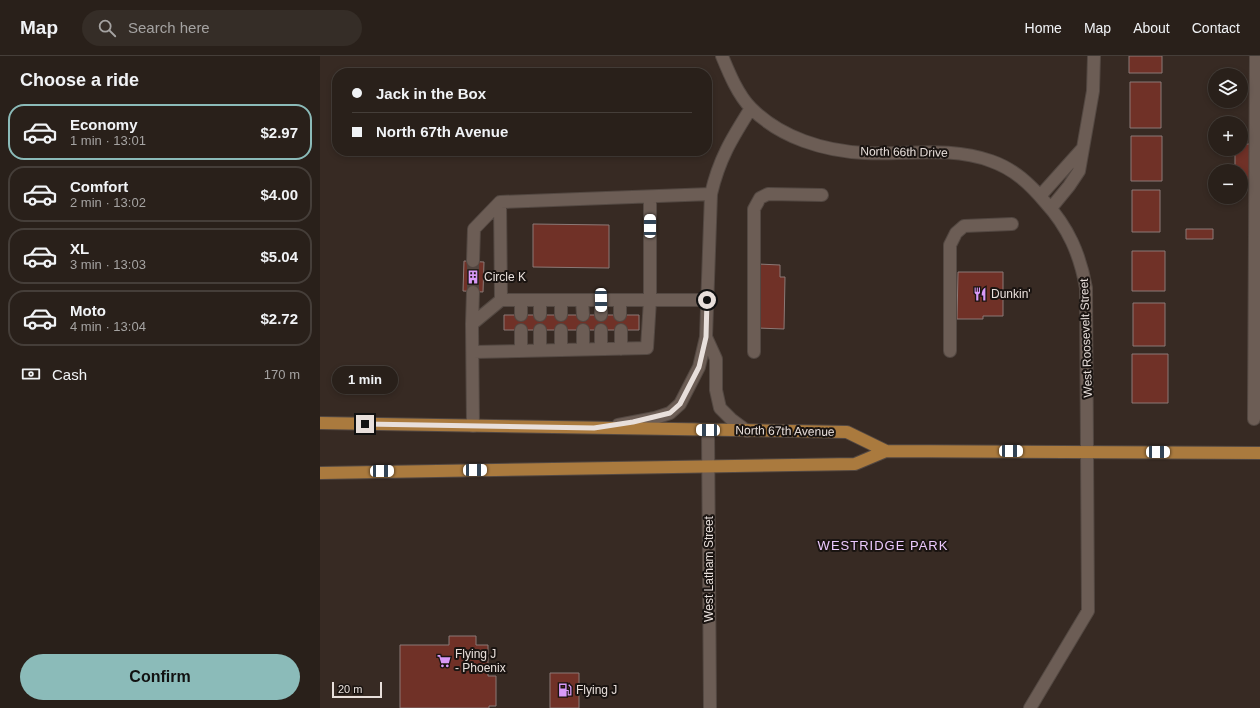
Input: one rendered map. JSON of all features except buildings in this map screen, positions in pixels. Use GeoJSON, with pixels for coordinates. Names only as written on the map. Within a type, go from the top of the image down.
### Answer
{"type":"FeatureCollection","features":[{"type":"Feature","properties":{"kind":"main road","name":"North 67th Avenue"},"geometry":{"type":"LineString","coordinates":[[320,423],[847,432],[886,451]]}},
{"type":"Feature","properties":{"kind":"main road","name":"North 67th Avenue"},"geometry":{"type":"LineString","coordinates":[[320,472],[855,464],[886,451],[1260,453]]}},
{"type":"Feature","properties":{"kind":"street"},"geometry":{"type":"LineString","coordinates":[[594,428],[648,420],[670,413],[680,404],[699,367],[706,337],[711,194],[715,174],[726,147],[751,108],[736,86],[722,56]]}},
{"type":"Feature","properties":{"kind":"street"},"geometry":{"type":"LineString","coordinates":[[1051,208],[1079,171],[1093,91],[1094,56]]}},
{"type":"Feature","properties":{"kind":"street"},"geometry":{"type":"LineString","coordinates":[[1254,419],[1256,56]]}},
{"type":"Feature","properties":{"kind":"street","name":"North 66th Drive"},"geometry":{"type":"LineString","coordinates":[[751,108],[795,138],[835,150],[865,153],[942,152],[976,156],[992,161],[1015,173],[1028,183],[1051,208]]}},
{"type":"Feature","properties":{"kind":"street"},"geometry":{"type":"LineString","coordinates":[[1040,196],[1084,147]]}},
{"type":"Feature","properties":{"kind":"street"},"geometry":{"type":"LineString","coordinates":[[473,261],[474,229],[500,202],[711,194]]}},
{"type":"Feature","properties":{"kind":"street"},"geometry":{"type":"LineString","coordinates":[[754,352],[754,209],[760,198],[768,194],[822,195]]}},
{"type":"Feature","properties":{"kind":"street"},"geometry":{"type":"LineString","coordinates":[[473,352],[648,348],[650,300],[650,197]]}},
{"type":"Feature","properties":{"kind":"street"},"geometry":{"type":"LineString","coordinates":[[500,202],[501,300]]}},
{"type":"Feature","properties":{"kind":"street","name":"West Roosevelt Street"},"geometry":{"type":"LineString","coordinates":[[1030,708],[1088,611],[1086,288],[1082,264],[1058,215],[1051,208]]}},
{"type":"Feature","properties":{"kind":"street"},"geometry":{"type":"LineString","coordinates":[[950,351],[950,245],[952,239],[964,226],[1012,224]]}},
{"type":"Feature","properties":{"kind":"street"},"geometry":{"type":"LineString","coordinates":[[473,292],[473,426]]}},
{"type":"Feature","properties":{"kind":"street"},"geometry":{"type":"LineString","coordinates":[[472,324],[501,300],[707,300]]}},
{"type":"Feature","properties":{"kind":"street"},"geometry":{"type":"LineString","coordinates":[[521,300],[521,315]]}},
{"type":"Feature","properties":{"kind":"street"},"geometry":{"type":"LineString","coordinates":[[540,300],[540,315]]}},
{"type":"Feature","properties":{"kind":"street"},"geometry":{"type":"LineString","coordinates":[[561,300],[561,315]]}},
{"type":"Feature","properties":{"kind":"street"},"geometry":{"type":"LineString","coordinates":[[582,300],[583,315]]}},
{"type":"Feature","properties":{"kind":"street"},"geometry":{"type":"LineString","coordinates":[[601,300],[601,315]]}},
{"type":"Feature","properties":{"kind":"street"},"geometry":{"type":"LineString","coordinates":[[620,300],[620,315]]}},
{"type":"Feature","properties":{"kind":"street"},"geometry":{"type":"LineString","coordinates":[[521,330],[521,350]]}},
{"type":"Feature","properties":{"kind":"street"},"geometry":{"type":"LineString","coordinates":[[540,330],[540,350]]}},
{"type":"Feature","properties":{"kind":"street"},"geometry":{"type":"LineString","coordinates":[[561,330],[561,350]]}},
{"type":"Feature","properties":{"kind":"street"},"geometry":{"type":"LineString","coordinates":[[583,330],[583,349]]}},
{"type":"Feature","properties":{"kind":"street"},"geometry":{"type":"LineString","coordinates":[[601,330],[601,349]]}},
{"type":"Feature","properties":{"kind":"street"},"geometry":{"type":"LineString","coordinates":[[621,330],[621,348]]}},
{"type":"Feature","properties":{"kind":"street"},"geometry":{"type":"LineString","coordinates":[[706,337],[716,359],[716,390],[720,408],[731,419],[747,431]]}},
{"type":"Feature","properties":{"kind":"street","name":"West Latham Street"},"geometry":{"type":"LineString","coordinates":[[708,430],[710,708]]}},
{"type":"Feature","properties":{"kind":"tunnel"},"geometry":{"type":"LineString","coordinates":[[473,261],[473,292]]}},
{"type":"Feature","properties":{"kind":"place","name":"Circle K"},"geometry":{"type":"Point","coordinates":[473,277]}},
{"type":"Feature","properties":{"kind":"place","name":"Dunkin'"},"geometry":{"type":"Point","coordinates":[980,294]}},
{"type":"Feature","properties":{"kind":"place","name":"Flying J - Phoenix"},"geometry":{"type":"Point","coordinates":[444,661]}},
{"type":"Feature","properties":{"kind":"place","name":"Flying J"},"geometry":{"type":"Point","coordinates":[565,690]}},
{"type":"Feature","properties":{"kind":"district","name":"WESTRIDGE PARK"},"geometry":{"type":"Point","coordinates":[883,545]}},
{"type":"Feature","properties":{"kind":"route"},"geometry":{"type":"LineString","coordinates":[[365,424],[594,428],[656,418],[670,413],[680,404],[699,367],[706,337],[707,300]]}}]}
